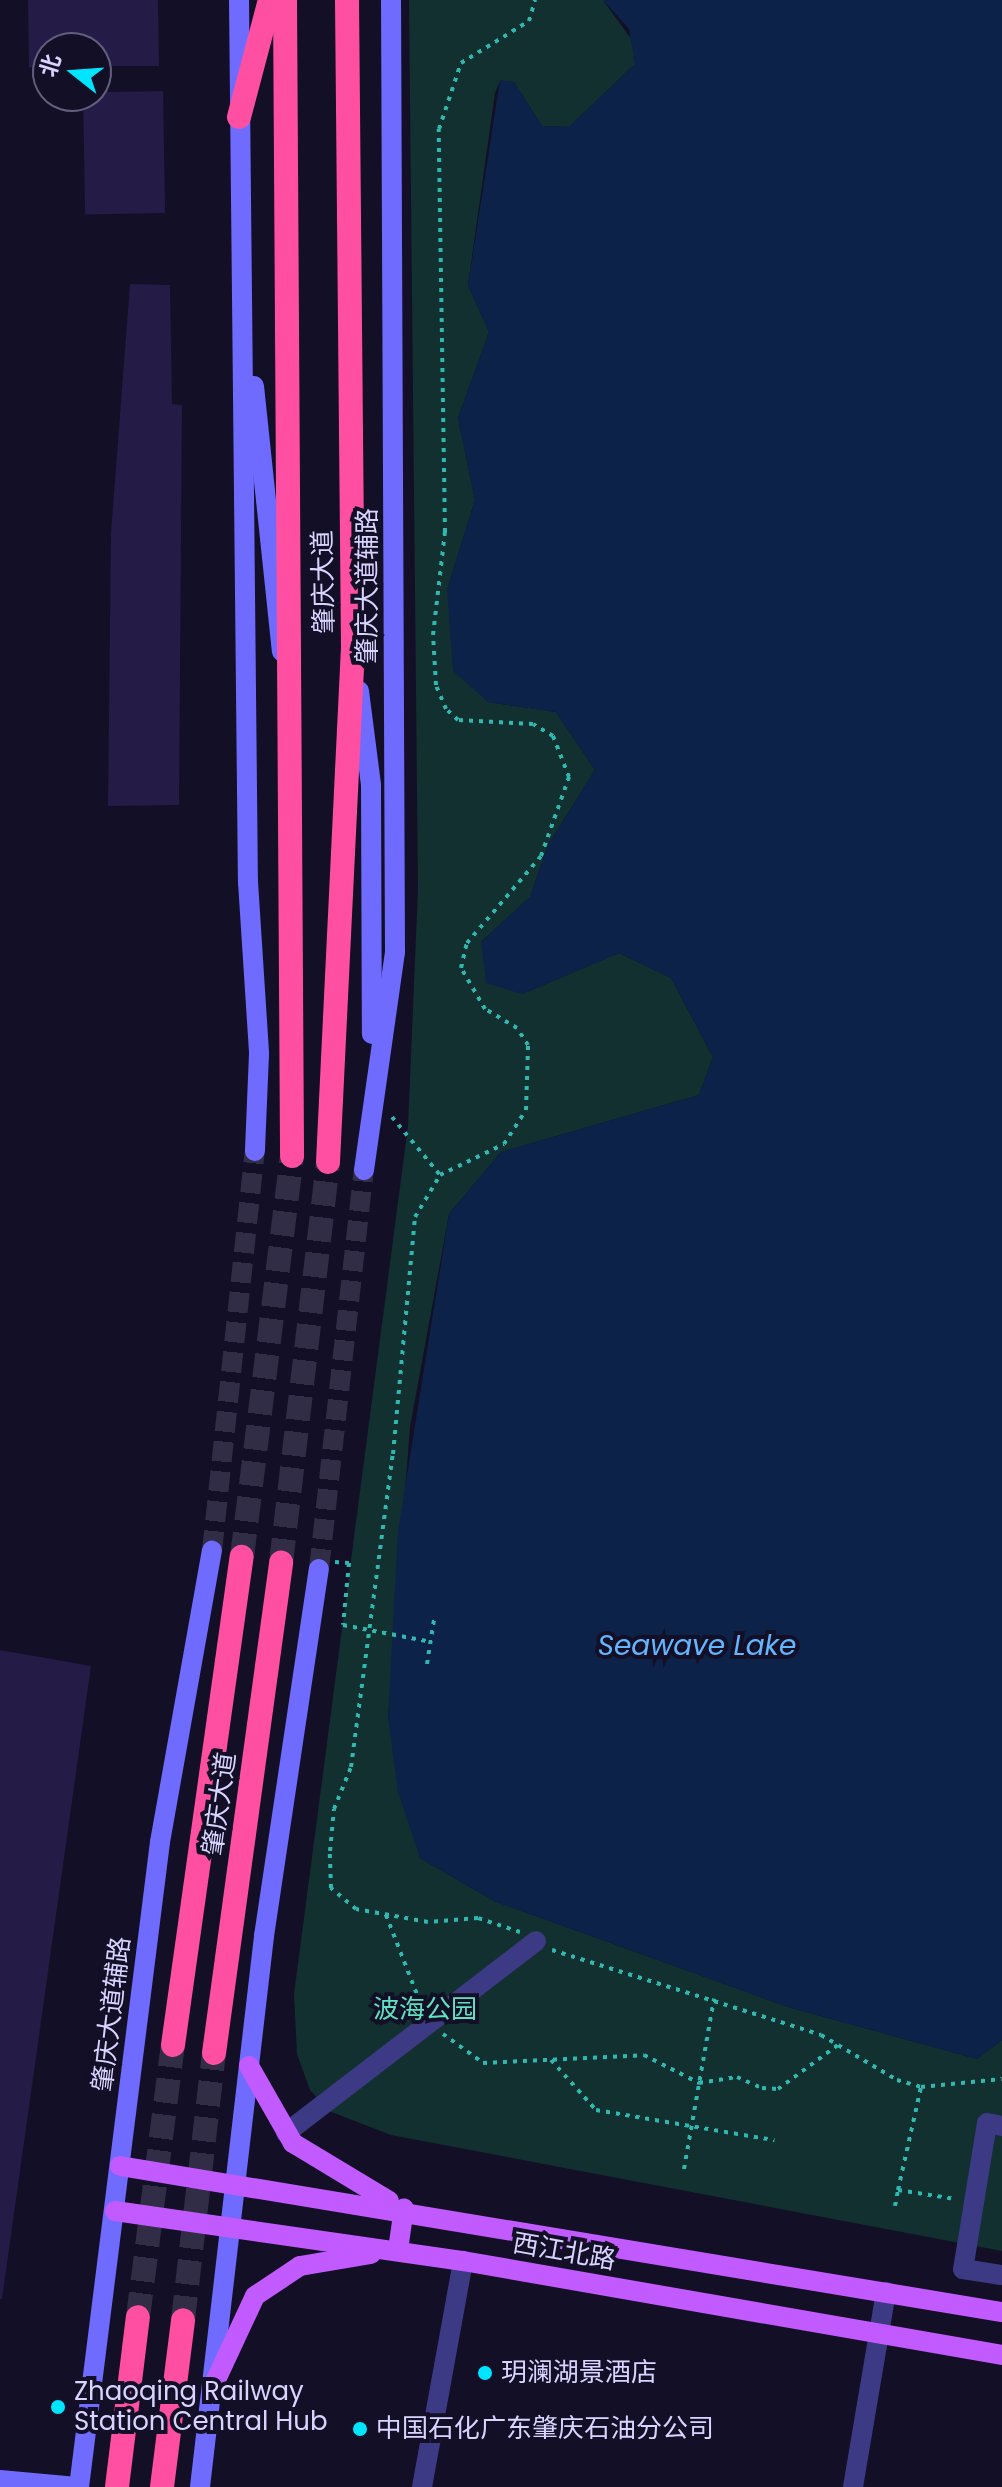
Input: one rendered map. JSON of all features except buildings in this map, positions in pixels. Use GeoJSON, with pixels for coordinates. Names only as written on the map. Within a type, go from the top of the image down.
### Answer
{"type":"FeatureCollection","features":[{"type":"Feature","properties":{"kind":"highway"},"geometry":{"type":"LineString","coordinates":[[239,117],[270,0]]}},
{"type":"Feature","properties":{"kind":"highway","name":"肇庆大道"},"geometry":{"type":"LineString","coordinates":[[285,0],[292,700],[292,1156]]}},
{"type":"Feature","properties":{"kind":"highway","name":"肇庆大道"},"geometry":{"type":"LineString","coordinates":[[328,1162],[353,648],[347,0]]}},
{"type":"Feature","properties":{"kind":"highway","name":"肇庆大道"},"geometry":{"type":"LineString","coordinates":[[173,2045],[242,1557]]}},
{"type":"Feature","properties":{"kind":"highway","name":"肇庆大道"},"geometry":{"type":"LineString","coordinates":[[214,2053],[281,1563]]}},
{"type":"Feature","properties":{"kind":"highway"},"geometry":{"type":"LineString","coordinates":[[117,2487],[138,2317]]}},
{"type":"Feature","properties":{"kind":"highway"},"geometry":{"type":"LineString","coordinates":[[162,2487],[183,2320]]}},
{"type":"Feature","properties":{"kind":"main road"},"geometry":{"type":"LineString","coordinates":[[214,2384],[255,2296],[300,2266],[398,2250],[404,2208],[314,2162],[286,2133],[249,2066]]}},
{"type":"Feature","properties":{"kind":"main road","name":"西江北路"},"geometry":{"type":"LineString","coordinates":[[120,2166],[404,2208],[1002,2312]]}},
{"type":"Feature","properties":{"kind":"main road","name":"西江北路"},"geometry":{"type":"LineString","coordinates":[[115,2211],[398,2250],[1002,2355]]}},
{"type":"Feature","properties":{"kind":"street"},"geometry":{"type":"LineString","coordinates":[[239,0],[248,882],[259,1054],[255,1151]]}},
{"type":"Feature","properties":{"kind":"street","name":"肇庆大道辅路"},"geometry":{"type":"LineString","coordinates":[[364,1170],[372,1094],[395,952],[391,0]]}},
{"type":"Feature","properties":{"kind":"street"},"geometry":{"type":"LineString","coordinates":[[241,290],[277,629],[292,700]]}},
{"type":"Feature","properties":{"kind":"street"},"geometry":{"type":"LineString","coordinates":[[353,648],[371,785],[372,1094]]}},
{"type":"Feature","properties":{"kind":"street","name":"肇庆大道辅路"},"geometry":{"type":"LineString","coordinates":[[78,2487],[160,1842],[212,1551]]}},
{"type":"Feature","properties":{"kind":"street"},"geometry":{"type":"LineString","coordinates":[[200,2487],[249,2066],[326,1565]]}},
{"type":"Feature","properties":{"kind":"street"},"geometry":{"type":"LineString","coordinates":[[286,2133],[536,1941]]}},
{"type":"Feature","properties":{"kind":"street"},"geometry":{"type":"LineString","coordinates":[[1002,2126],[987,2123],[963,2269],[1002,2275]]}},
{"type":"Feature","properties":{"kind":"street"},"geometry":{"type":"LineString","coordinates":[[422,2487],[463,2261]]}},
{"type":"Feature","properties":{"kind":"street"},"geometry":{"type":"LineString","coordinates":[[853,2487],[886,2292]]}},
{"type":"Feature","properties":{"kind":"street"},"geometry":{"type":"LineString","coordinates":[[0,2480],[78,2487]]}},
{"type":"Feature","properties":{"kind":"path"},"geometry":{"type":"LineString","coordinates":[[535,0],[529,21],[461,63],[439,129],[445,532],[433,635],[436,685],[446,709],[458,720],[533,724],[553,736],[569,777],[541,856],[467,943],[461,968],[485,1009],[517,1028],[528,1045],[526,1110],[504,1144],[440,1175],[415,1217],[393,1454],[351,1767],[334,1809],[331,1888],[349,1906],[386,1915],[428,1922],[478,1918],[536,1941],[714,1998],[838,2045],[921,2087],[1002,2079]]}},
{"type":"Feature","properties":{"kind":"path"},"geometry":{"type":"LineString","coordinates":[[372,1094],[440,1175]]}},
{"type":"Feature","properties":{"kind":"path"},"geometry":{"type":"LineString","coordinates":[[326,1565],[349,1563],[343,1625],[431,1642]]}},
{"type":"Feature","properties":{"kind":"path"},"geometry":{"type":"LineString","coordinates":[[427,1664],[434,1620]]}},
{"type":"Feature","properties":{"kind":"path"},"geometry":{"type":"LineString","coordinates":[[386,1915],[409,1990],[455,2049],[483,2063],[644,2055],[699,2083],[737,2077],[778,2089],[838,2045]]}},
{"type":"Feature","properties":{"kind":"path"},"geometry":{"type":"LineString","coordinates":[[684,2169],[714,1998]]}},
{"type":"Feature","properties":{"kind":"path"},"geometry":{"type":"LineString","coordinates":[[551,2060],[596,2110],[692,2121],[774,2140]]}},
{"type":"Feature","properties":{"kind":"path"},"geometry":{"type":"LineString","coordinates":[[895,2206],[921,2087]]}},
{"type":"Feature","properties":{"kind":"path"},"geometry":{"type":"LineString","coordinates":[[898,2190],[974,2202]]}},
{"type":"Feature","properties":{"kind":"green space","name":"波海公园"},"geometry":{"type":"Polygon","coordinates":[[[409,0],[603,0],[637,47],[635,64],[569,127],[542,126],[514,82],[500,81],[495,93],[468,285],[489,332],[458,418],[475,500],[447,590],[488,702],[556,712],[595,770],[548,845],[530,897],[481,942],[522,994],[619,953],[671,978],[713,1057],[699,1095],[501,1152],[449,1214],[410,1427],[388,1718],[420,1858],[494,1901],[788,2007],[977,2059],[1002,2040],[1002,2251],[391,2135],[329,2111],[310,2090],[297,2054],[294,1994],[408,1126],[418,889],[409,0]]]}},
{"type":"Feature","properties":{"kind":"water","name":"Seawave Lake"},"geometry":{"type":"Polygon","coordinates":[[[603,0],[1002,0],[1002,2040],[977,2059],[788,2007],[494,1901],[420,1858],[398,1792],[388,1718],[398,1531],[449,1214],[501,1152],[699,1095],[713,1057],[671,978],[619,953],[522,994],[486,983],[481,942],[530,897],[548,845],[595,770],[556,712],[488,702],[453,671],[447,590],[475,500],[458,418],[489,332],[468,285],[500,80],[514,82],[542,126],[569,127],[635,64],[629,29],[603,0]]]}},
{"type":"Feature","properties":{"kind":"tunnel"},"geometry":{"type":"LineString","coordinates":[[212,1551],[255,1151]]}},
{"type":"Feature","properties":{"kind":"tunnel"},"geometry":{"type":"LineString","coordinates":[[242,1557],[292,1156]]}},
{"type":"Feature","properties":{"kind":"tunnel"},"geometry":{"type":"LineString","coordinates":[[281,1563],[328,1162]]}},
{"type":"Feature","properties":{"kind":"tunnel"},"geometry":{"type":"LineString","coordinates":[[319,1569],[364,1170]]}},
{"type":"Feature","properties":{"kind":"tunnel"},"geometry":{"type":"LineString","coordinates":[[138,2317],[173,2045]]}},
{"type":"Feature","properties":{"kind":"tunnel"},"geometry":{"type":"LineString","coordinates":[[183,2320],[214,2053]]}},
{"type":"Feature","properties":{"kind":"place","name":"玥澜湖景酒店"},"geometry":{"type":"Point","coordinates":[485,2373]}},
{"type":"Feature","properties":{"kind":"place","name":"Zhaoqing Railway Station Central Hub"},"geometry":{"type":"Point","coordinates":[58,2407]}},
{"type":"Feature","properties":{"kind":"place","name":"中国石化广东肇庆石油分公司"},"geometry":{"type":"Point","coordinates":[360,2429]}}]}
